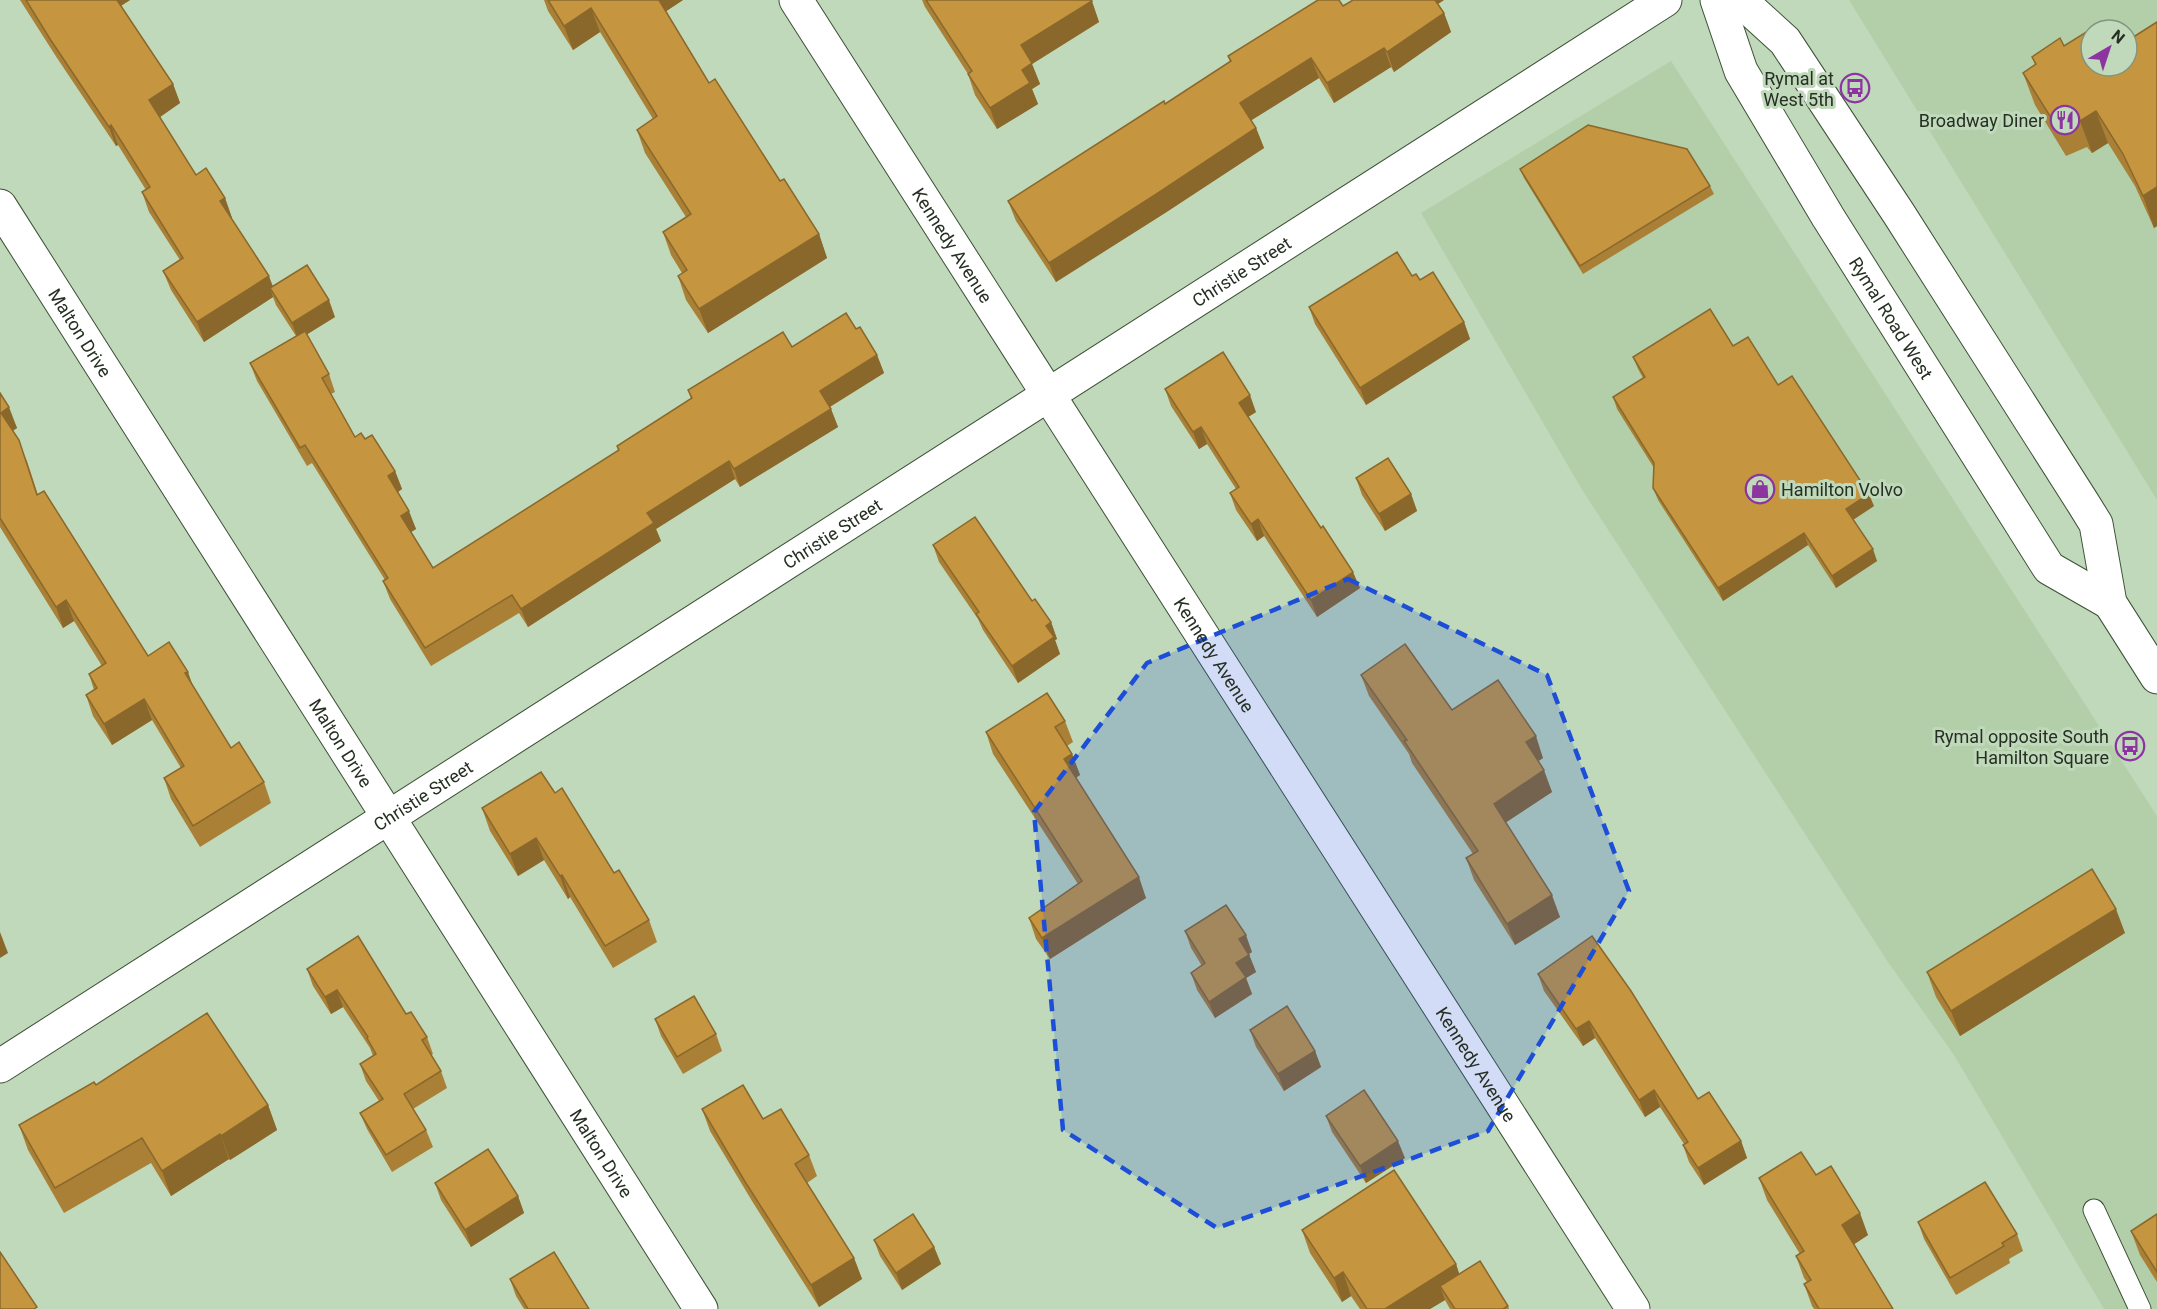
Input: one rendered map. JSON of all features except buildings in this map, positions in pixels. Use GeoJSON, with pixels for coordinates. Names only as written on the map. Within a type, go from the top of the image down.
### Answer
{"type":"FeatureCollection","features":[{"type":"Feature","properties":{"kind":"street","name":"Kennedy Avenue"},"geometry":{"type":"LineString","coordinates":[[796,0],[1634,1309]]}},
{"type":"Feature","properties":{"kind":"street","name":"Christie Street"},"geometry":{"type":"LineString","coordinates":[[0,1066],[1665,0]]}},
{"type":"Feature","properties":{"kind":"street","name":"Rymal Road West"},"geometry":{"type":"LineString","coordinates":[[1717,0],[1741,71],[1828,217],[2049,568],[2110,603]]}},
{"type":"Feature","properties":{"kind":"street","name":"Rymal Road West"},"geometry":{"type":"LineString","coordinates":[[1740,0],[1785,41],[1899,214],[2096,524],[2110,603],[2157,677]]}},
{"type":"Feature","properties":{"kind":"street","name":"Malton Drive"},"geometry":{"type":"LineString","coordinates":[[0,207],[701,1309]]}},
{"type":"Feature","properties":{"kind":"lane"},"geometry":{"type":"LineString","coordinates":[[2094,1210],[2140,1309]]}},
{"type":"Feature","properties":{"kind":"highlighted area"},"geometry":{"type":"Polygon","coordinates":[[[1348,579],[1547,675],[1629,891],[1488,1131],[1217,1228],[1063,1130],[1034,812],[1147,663],[1348,579]]]}},
{"type":"Feature","properties":{"kind":"shaded area"},"geometry":{"type":"Polygon","coordinates":[[[1849,0],[2157,0],[2157,500],[1849,0]]]}},
{"type":"Feature","properties":{"kind":"shaded area"},"geometry":{"type":"Polygon","coordinates":[[[1671,61],[2157,816],[2157,1309],[2104,1309],[1954,1055],[1888,962],[1581,488],[1421,213],[1671,61]]]}},
{"type":"Feature","properties":{"kind":"place","name":"Rymal at West 5th"},"geometry":{"type":"Point","coordinates":[1855,88]}},
{"type":"Feature","properties":{"kind":"place","name":"Broadway Diner"},"geometry":{"type":"Point","coordinates":[2065,120]}},
{"type":"Feature","properties":{"kind":"place","name":"Hamilton Volvo"},"geometry":{"type":"Point","coordinates":[1760,489]}},
{"type":"Feature","properties":{"kind":"place","name":"Rymal opposite South Hamilton Square"},"geometry":{"type":"Point","coordinates":[2130,746]}}]}
